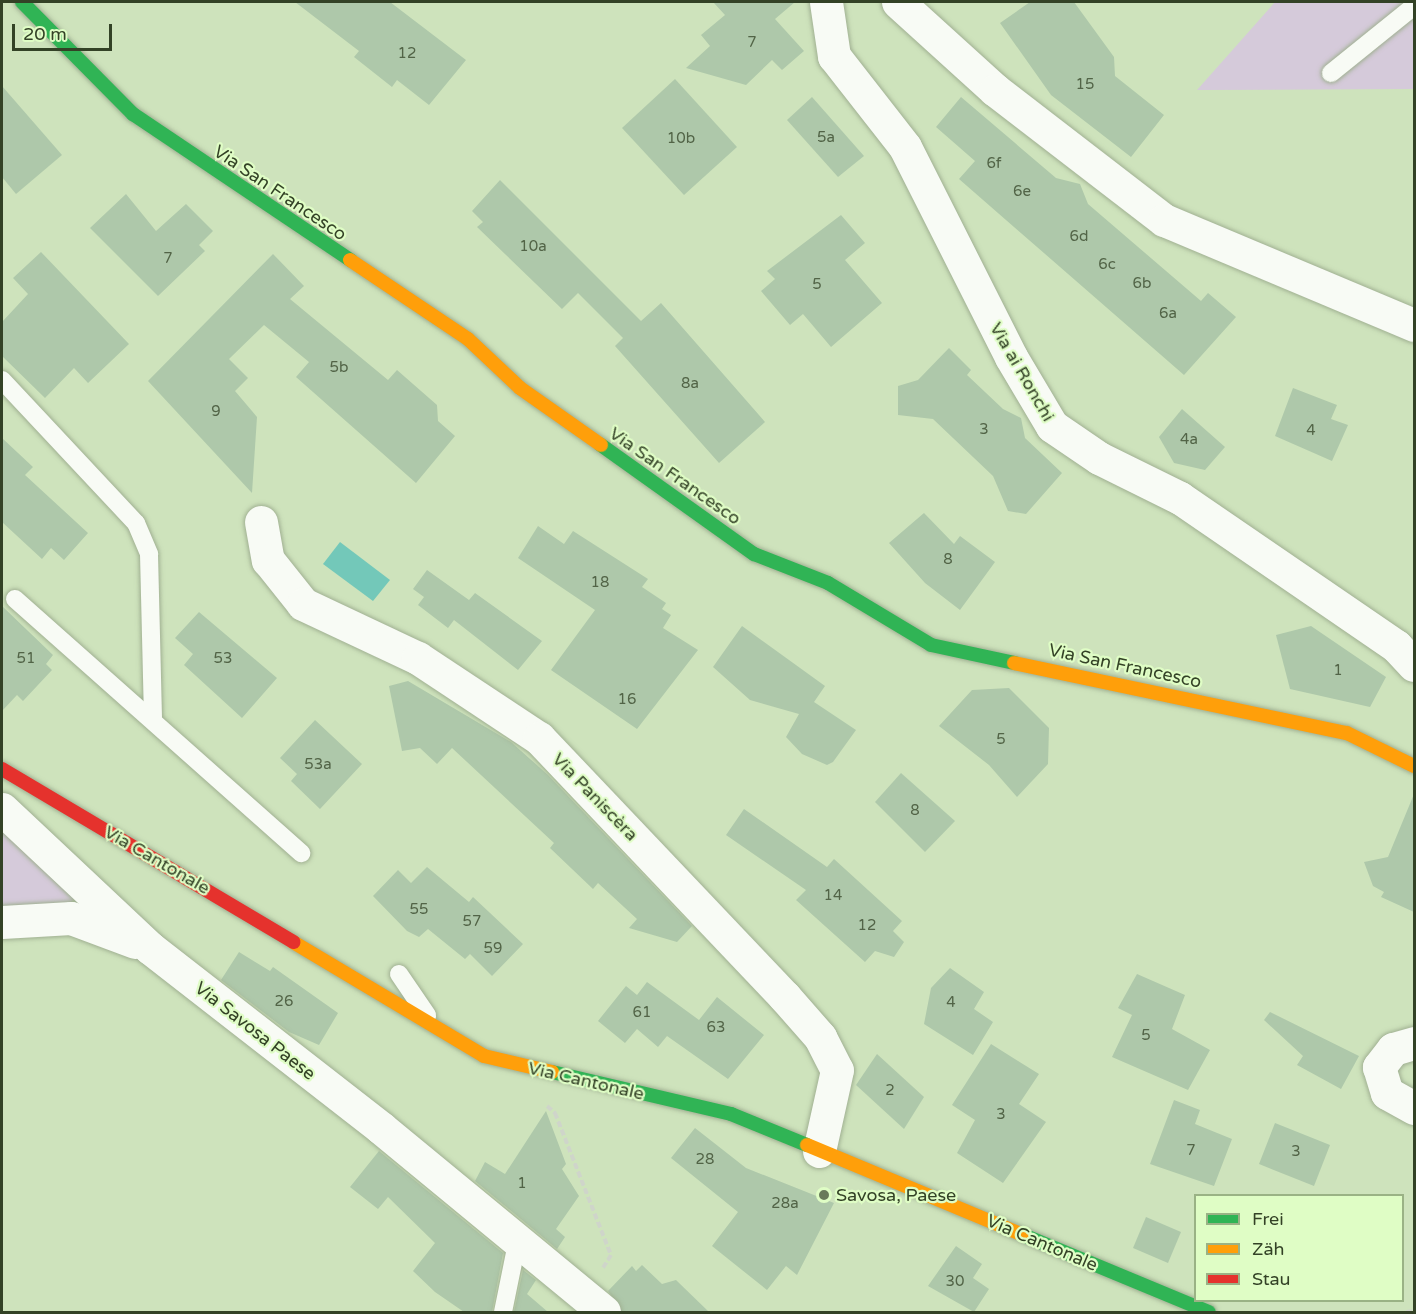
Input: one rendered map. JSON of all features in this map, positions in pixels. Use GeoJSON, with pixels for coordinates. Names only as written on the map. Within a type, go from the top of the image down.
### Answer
{"type":"FeatureCollection","features":[{"type":"Feature","properties":{"kind":"street","name":"Via San Francesco"},"geometry":{"type":"LineString","coordinates":[[22,2],[133,114],[468,339],[520,388],[754,554],[828,583],[931,645],[1347,733],[1414,766]]}},
{"type":"Feature","properties":{"kind":"street","name":"Via ai Ronchi"},"geometry":{"type":"LineString","coordinates":[[826,2],[834,56],[905,147],[1052,426],[1099,458],[1180,498],[1396,646],[1414,665]]}},
{"type":"Feature","properties":{"kind":"street"},"geometry":{"type":"LineString","coordinates":[[898,2],[995,90],[1164,220],[1414,325]]}},
{"type":"Feature","properties":{"kind":"street","name":"Via Paniscèra"},"geometry":{"type":"LineString","coordinates":[[261,522],[268,560],[303,604],[418,658],[539,738],[784,996],[820,1037],[837,1070],[819,1151]]}},
{"type":"Feature","properties":{"kind":"street","name":"Via Cantonale"},"geometry":{"type":"LineString","coordinates":[[2,769],[484,1056],[731,1114],[1209,1312]]}},
{"type":"Feature","properties":{"kind":"street","name":"Via Savosa Paese"},"geometry":{"type":"LineString","coordinates":[[2,809],[150,948],[381,1128],[593,1305]]}},
{"type":"Feature","properties":{"kind":"street"},"geometry":{"type":"LineString","coordinates":[[2,922],[71,918],[150,948]]}},
{"type":"Feature","properties":{"kind":"street"},"geometry":{"type":"LineString","coordinates":[[1414,1043],[1393,1049],[1379,1067],[1387,1094],[1414,1108]]}},
{"type":"Feature","properties":{"kind":"lane"},"geometry":{"type":"LineString","coordinates":[[1331,74],[1414,6]]}},
{"type":"Feature","properties":{"kind":"lane"},"geometry":{"type":"LineString","coordinates":[[2,380],[136,523],[149,554],[153,720]]}},
{"type":"Feature","properties":{"kind":"lane"},"geometry":{"type":"LineString","coordinates":[[15,599],[301,853]]}},
{"type":"Feature","properties":{"kind":"lane"},"geometry":{"type":"LineString","coordinates":[[399,974],[434,1026]]}},
{"type":"Feature","properties":{"kind":"lane"},"geometry":{"type":"LineString","coordinates":[[503,1312],[517,1243]]}},
{"type":"Feature","properties":{"kind":"path"},"geometry":{"type":"LineString","coordinates":[[536,1103],[555,1113],[611,1255],[593,1305]]}},
{"type":"Feature","properties":{"kind":"path"},"geometry":{"type":"LineString","coordinates":[[1406,1312],[1414,1311]]}},
{"type":"Feature","properties":{"kind":"shaded area"},"geometry":{"type":"Polygon","coordinates":[[[1275,2],[1414,2],[1414,89],[1197,90],[1275,2]]]}},
{"type":"Feature","properties":{"kind":"shaded area"},"geometry":{"type":"Polygon","coordinates":[[[2,827],[79,894],[62,911],[2,913],[2,827]]]}},
{"type":"Feature","properties":{"kind":"water"},"geometry":{"type":"Polygon","coordinates":[[[340,542],[390,580],[373,601],[323,564],[340,542]]]}},
{"type":"Feature","properties":{"kind":"building"},"geometry":{"type":"Polygon","coordinates":[[[295,2],[390,2],[466,60],[429,105],[397,80],[392,87],[354,57],[359,51],[295,2]]]}},
{"type":"Feature","properties":{"kind":"building"},"geometry":{"type":"Polygon","coordinates":[[[713,2],[795,2],[775,19],[804,51],[782,70],[772,60],[746,85],[686,68],[710,46],[701,35],[725,15],[713,2]]]}},
{"type":"Feature","properties":{"kind":"building"},"geometry":{"type":"Polygon","coordinates":[[[1030,2],[1074,2],[1114,57],[1115,76],[1164,115],[1131,157],[1051,95],[1000,23],[1030,2]]]}},
{"type":"Feature","properties":{"kind":"building"},"geometry":{"type":"Polygon","coordinates":[[[675,79],[737,147],[684,195],[622,128],[675,79]]]}},
{"type":"Feature","properties":{"kind":"building"},"geometry":{"type":"Polygon","coordinates":[[[2,86],[62,155],[16,194],[2,177],[2,86]]]}},
{"type":"Feature","properties":{"kind":"building"},"geometry":{"type":"Polygon","coordinates":[[[812,97],[864,156],[838,177],[787,120],[812,97]]]}},
{"type":"Feature","properties":{"kind":"building"},"geometry":{"type":"Polygon","coordinates":[[[961,97],[1056,178],[1080,184],[1088,204],[1201,301],[1208,293],[1236,317],[1184,375],[959,179],[975,161],[936,127],[961,97]]]}},
{"type":"Feature","properties":{"kind":"building"},"geometry":{"type":"Polygon","coordinates":[[[500,180],[641,321],[661,303],[765,422],[719,463],[615,346],[623,338],[578,293],[562,309],[477,227],[483,222],[472,211],[500,180]]]}},
{"type":"Feature","properties":{"kind":"building"},"geometry":{"type":"Polygon","coordinates":[[[126,194],[156,231],[186,204],[213,231],[199,245],[205,251],[158,296],[90,228],[126,194]]]}},
{"type":"Feature","properties":{"kind":"building"},"geometry":{"type":"Polygon","coordinates":[[[841,215],[865,243],[845,260],[882,303],[831,347],[803,314],[790,325],[761,291],[775,279],[767,271],[841,215]]]}},
{"type":"Feature","properties":{"kind":"building"},"geometry":{"type":"Polygon","coordinates":[[[41,252],[129,344],[88,383],[74,368],[45,398],[2,356],[2,322],[28,294],[13,278],[41,252]]]}},
{"type":"Feature","properties":{"kind":"building"},"geometry":{"type":"Polygon","coordinates":[[[273,254],[304,286],[290,299],[388,380],[397,370],[437,405],[438,421],[455,436],[416,483],[296,377],[309,362],[264,325],[229,359],[248,378],[235,391],[257,417],[252,493],[148,381],[273,254]]]}},
{"type":"Feature","properties":{"kind":"building"},"geometry":{"type":"Polygon","coordinates":[[[949,348],[971,370],[967,375],[1003,409],[1021,418],[1025,438],[1062,473],[1026,514],[1008,511],[993,476],[933,419],[898,415],[898,386],[918,380],[949,348]]]}},
{"type":"Feature","properties":{"kind":"building"},"geometry":{"type":"Polygon","coordinates":[[[1293,388],[1337,405],[1331,419],[1348,425],[1332,461],[1275,436],[1293,388]]]}},
{"type":"Feature","properties":{"kind":"building"},"geometry":{"type":"Polygon","coordinates":[[[1182,409],[1225,447],[1205,470],[1174,463],[1159,437],[1182,409]]]}},
{"type":"Feature","properties":{"kind":"building"},"geometry":{"type":"Polygon","coordinates":[[[2,438],[33,467],[25,475],[88,533],[64,560],[51,548],[42,559],[2,522],[2,438]]]}},
{"type":"Feature","properties":{"kind":"building"},"geometry":{"type":"Polygon","coordinates":[[[924,513],[954,544],[960,536],[995,562],[960,610],[925,583],[889,543],[924,513]]]}},
{"type":"Feature","properties":{"kind":"building"},"geometry":{"type":"Polygon","coordinates":[[[538,526],[564,544],[573,531],[648,579],[642,587],[666,603],[662,609],[671,615],[663,628],[698,650],[637,729],[551,670],[595,610],[518,558],[538,526]]]}},
{"type":"Feature","properties":{"kind":"building"},"geometry":{"type":"Polygon","coordinates":[[[427,570],[469,600],[475,593],[542,641],[518,670],[454,620],[448,628],[418,605],[424,597],[413,589],[427,570]]]}},
{"type":"Feature","properties":{"kind":"building"},"geometry":{"type":"Polygon","coordinates":[[[2,606],[53,655],[46,664],[52,670],[23,701],[17,695],[2,711],[2,606]]]}},
{"type":"Feature","properties":{"kind":"building"},"geometry":{"type":"Polygon","coordinates":[[[199,612],[277,678],[242,718],[184,665],[193,654],[175,638],[199,612]]]}},
{"type":"Feature","properties":{"kind":"building"},"geometry":{"type":"Polygon","coordinates":[[[742,626],[825,686],[814,702],[856,730],[833,762],[827,765],[802,754],[786,737],[799,714],[750,700],[713,667],[742,626]]]}},
{"type":"Feature","properties":{"kind":"building"},"geometry":{"type":"Polygon","coordinates":[[[1311,626],[1386,677],[1370,707],[1290,689],[1276,635],[1311,626]]]}},
{"type":"Feature","properties":{"kind":"building"},"geometry":{"type":"Polygon","coordinates":[[[408,681],[511,742],[548,775],[692,926],[677,942],[629,928],[637,919],[598,883],[593,889],[550,848],[554,843],[452,748],[437,764],[420,748],[402,751],[389,686],[408,681]]]}},
{"type":"Feature","properties":{"kind":"building"},"geometry":{"type":"Polygon","coordinates":[[[1009,688],[1049,728],[1048,764],[1017,797],[989,765],[939,726],[972,690],[1009,688]]]}},
{"type":"Feature","properties":{"kind":"building"},"geometry":{"type":"Polygon","coordinates":[[[315,720],[362,764],[320,809],[291,781],[297,774],[280,758],[315,720]]]}},
{"type":"Feature","properties":{"kind":"building"},"geometry":{"type":"Polygon","coordinates":[[[901,773],[955,821],[925,852],[875,802],[901,773]]]}},
{"type":"Feature","properties":{"kind":"building"},"geometry":{"type":"Polygon","coordinates":[[[1414,794],[1414,912],[1381,897],[1384,892],[1373,886],[1364,862],[1388,857],[1414,794]]]}},
{"type":"Feature","properties":{"kind":"building"},"geometry":{"type":"Polygon","coordinates":[[[744,809],[827,867],[834,859],[902,921],[893,931],[904,942],[894,957],[875,951],[865,962],[796,900],[806,890],[726,835],[744,809]]]}},
{"type":"Feature","properties":{"kind":"building"},"geometry":{"type":"Polygon","coordinates":[[[427,867],[469,902],[473,897],[523,944],[492,976],[470,954],[465,959],[428,929],[419,937],[407,931],[373,896],[398,870],[411,883],[427,867]]]}},
{"type":"Feature","properties":{"kind":"building"},"geometry":{"type":"Polygon","coordinates":[[[239,952],[270,971],[273,967],[338,1013],[319,1045],[289,1032],[221,980],[239,952]]]}},
{"type":"Feature","properties":{"kind":"building"},"geometry":{"type":"Polygon","coordinates":[[[950,968],[984,992],[974,1009],[993,1022],[973,1055],[924,1024],[931,988],[950,968]]]}},
{"type":"Feature","properties":{"kind":"building"},"geometry":{"type":"Polygon","coordinates":[[[1137,974],[1185,995],[1172,1029],[1210,1050],[1188,1090],[1112,1057],[1132,1015],[1118,1008],[1137,974]]]}},
{"type":"Feature","properties":{"kind":"building"},"geometry":{"type":"Polygon","coordinates":[[[647,982],[699,1020],[717,997],[764,1035],[728,1079],[667,1036],[658,1047],[637,1029],[625,1043],[598,1021],[626,986],[637,995],[647,982]]]}},
{"type":"Feature","properties":{"kind":"building"},"geometry":{"type":"Polygon","coordinates":[[[1270,1012],[1359,1056],[1341,1089],[1297,1065],[1303,1056],[1264,1020],[1270,1012]]]}},
{"type":"Feature","properties":{"kind":"building"},"geometry":{"type":"Polygon","coordinates":[[[991,1044],[1039,1074],[1019,1104],[1046,1122],[1003,1183],[957,1153],[975,1120],[952,1105],[991,1044]]]}},
{"type":"Feature","properties":{"kind":"building"},"geometry":{"type":"Polygon","coordinates":[[[877,1054],[924,1097],[904,1129],[856,1085],[877,1054]]]}},
{"type":"Feature","properties":{"kind":"building"},"geometry":{"type":"Polygon","coordinates":[[[1174,1100],[1200,1110],[1195,1124],[1232,1139],[1214,1186],[1150,1164],[1174,1100]]]}},
{"type":"Feature","properties":{"kind":"building"},"geometry":{"type":"Polygon","coordinates":[[[546,1111],[566,1164],[562,1169],[579,1196],[556,1229],[565,1237],[557,1249],[475,1181],[485,1162],[505,1174],[546,1111]]]}},
{"type":"Feature","properties":{"kind":"building"},"geometry":{"type":"Polygon","coordinates":[[[1275,1123],[1330,1145],[1314,1186],[1259,1164],[1275,1123]]]}},
{"type":"Feature","properties":{"kind":"building"},"geometry":{"type":"Polygon","coordinates":[[[695,1128],[746,1168],[834,1203],[797,1275],[786,1266],[767,1290],[712,1246],[738,1212],[671,1158],[695,1128]]]}},
{"type":"Feature","properties":{"kind":"building"},"geometry":{"type":"Polygon","coordinates":[[[379,1151],[503,1253],[492,1312],[464,1312],[435,1292],[413,1271],[435,1243],[388,1197],[378,1209],[350,1187],[379,1151]]]}},
{"type":"Feature","properties":{"kind":"building"},"geometry":{"type":"Polygon","coordinates":[[[1146,1217],[1181,1232],[1168,1263],[1133,1248],[1146,1217]]]}},
{"type":"Feature","properties":{"kind":"building"},"geometry":{"type":"Polygon","coordinates":[[[956,1246],[982,1264],[973,1278],[989,1289],[974,1312],[928,1286],[956,1246]]]}},
{"type":"Feature","properties":{"kind":"building"},"geometry":{"type":"Polygon","coordinates":[[[642,1265],[662,1284],[676,1280],[709,1312],[622,1312],[608,1291],[632,1266],[636,1271],[642,1265]]]}},
{"type":"Feature","properties":{"kind":"building"},"geometry":{"type":"Polygon","coordinates":[[[523,1270],[536,1280],[527,1294],[548,1312],[514,1312],[523,1270]]]}},
{"type":"Feature","properties":{"kind":"traffic: fast"},"geometry":{"type":"LineString","coordinates":[[22,2],[133,114],[350,260]]}},
{"type":"Feature","properties":{"kind":"traffic: fast"},"geometry":{"type":"LineString","coordinates":[[601,445],[754,554],[828,583],[931,645],[1014,663]]}},
{"type":"Feature","properties":{"kind":"traffic: fast"},"geometry":{"type":"LineString","coordinates":[[552,1072],[731,1114],[807,1145]]}},
{"type":"Feature","properties":{"kind":"traffic: fast"},"geometry":{"type":"LineString","coordinates":[[1023,1235],[1209,1312]]}},
{"type":"Feature","properties":{"kind":"traffic: slow"},"geometry":{"type":"LineString","coordinates":[[350,260],[468,339],[520,388],[601,445]]}},
{"type":"Feature","properties":{"kind":"traffic: slow"},"geometry":{"type":"LineString","coordinates":[[1014,663],[1347,733],[1414,766]]}},
{"type":"Feature","properties":{"kind":"traffic: slow"},"geometry":{"type":"LineString","coordinates":[[293,942],[484,1056],[552,1072]]}},
{"type":"Feature","properties":{"kind":"traffic: slow"},"geometry":{"type":"LineString","coordinates":[[807,1145],[1023,1235]]}},
{"type":"Feature","properties":{"kind":"traffic: jam"},"geometry":{"type":"LineString","coordinates":[[2,769],[293,942]]}},
{"type":"Feature","properties":{"kind":"place","name":"Savosa, Paese"},"geometry":{"type":"Point","coordinates":[824,1195]}}]}
